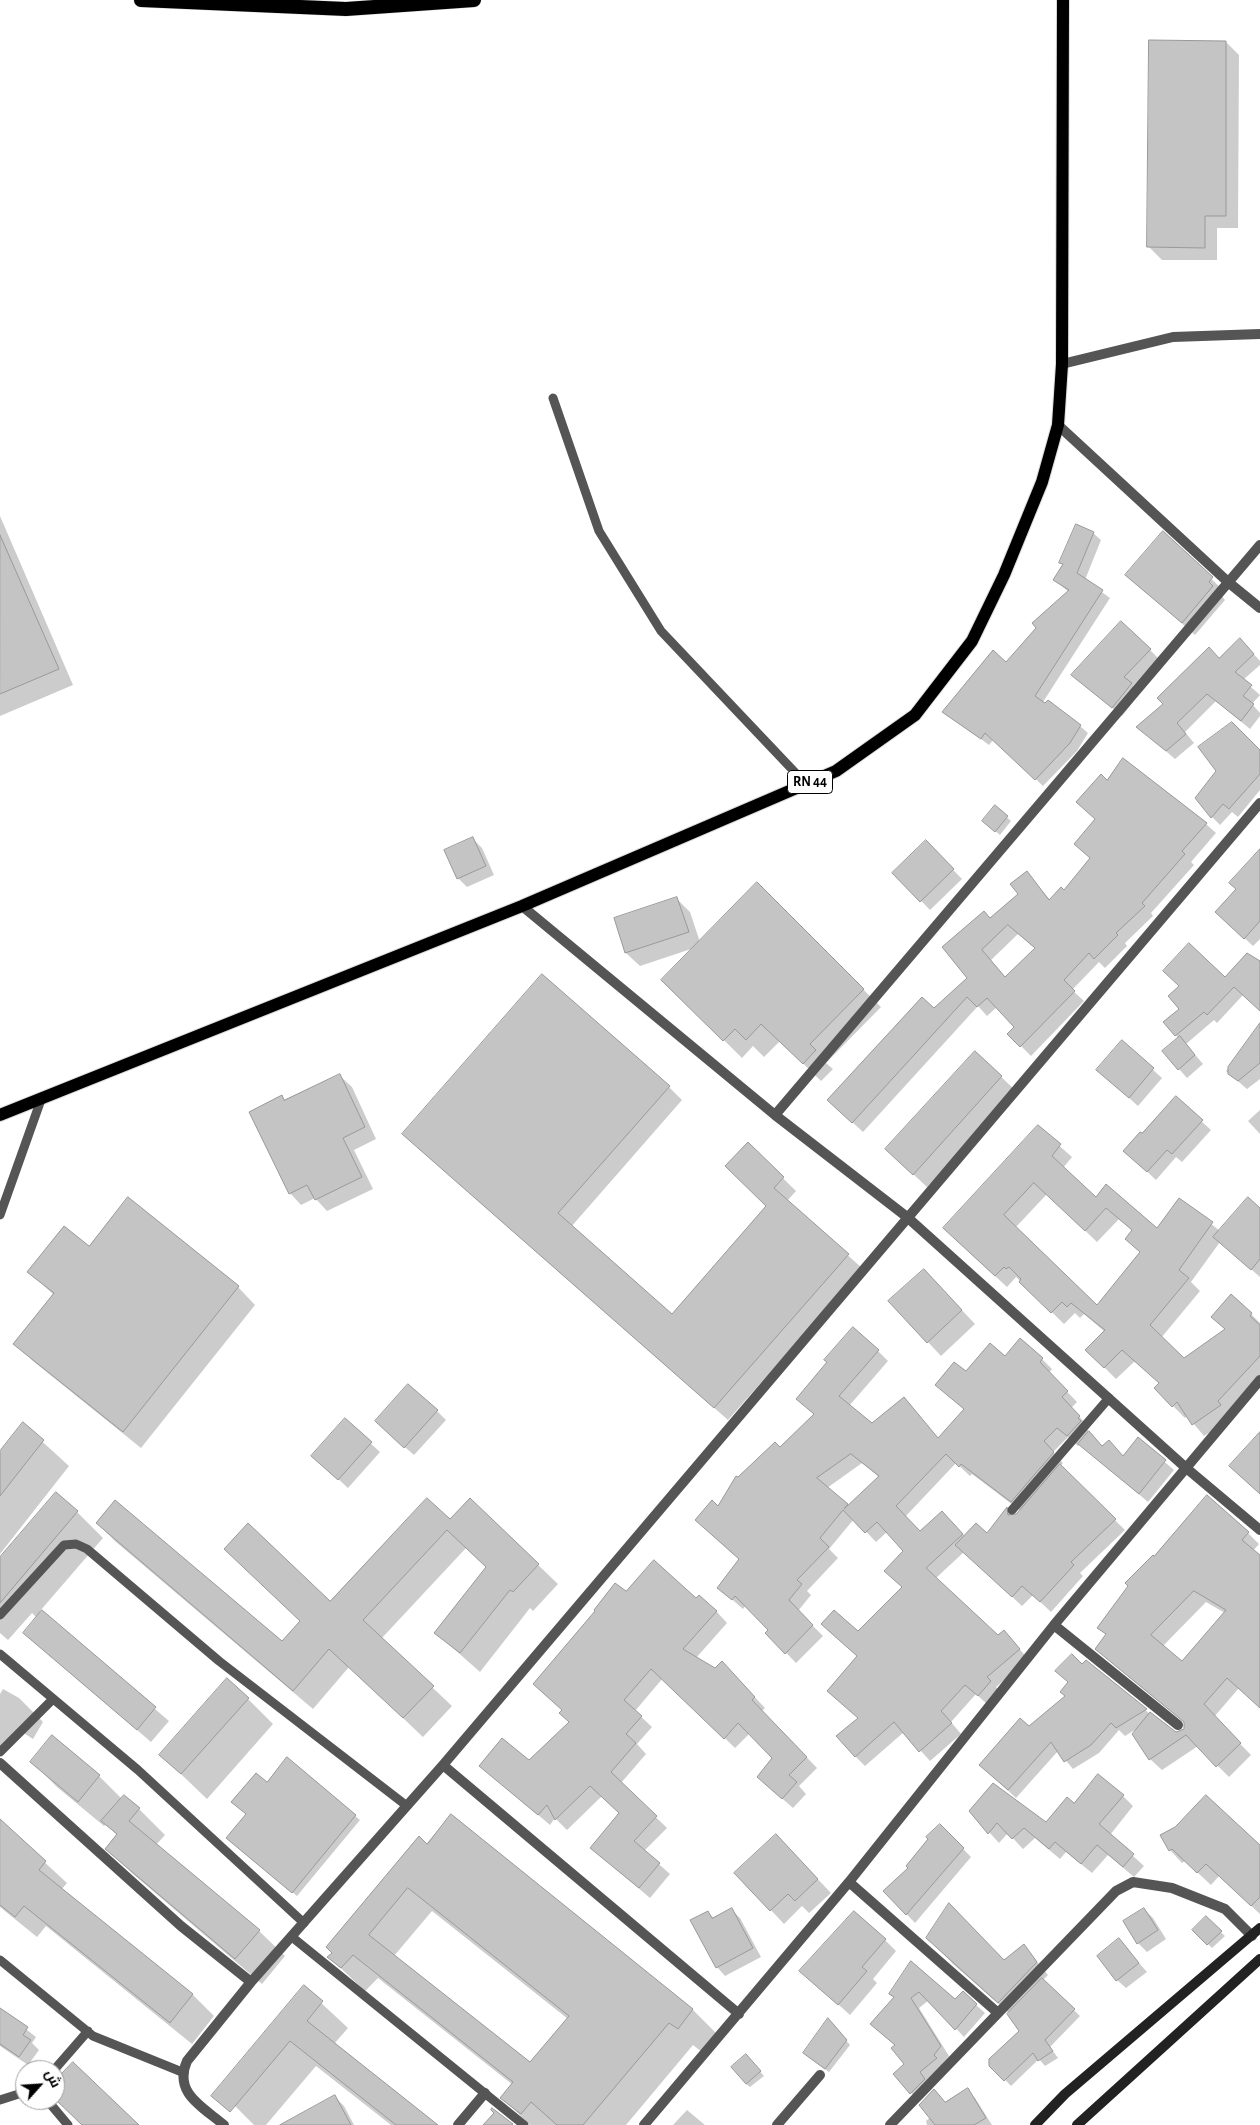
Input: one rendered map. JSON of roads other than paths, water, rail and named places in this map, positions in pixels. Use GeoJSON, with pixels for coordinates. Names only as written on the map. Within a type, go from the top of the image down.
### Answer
{"type":"FeatureCollection","features":[{"type":"Feature","properties":{"kind":"highway"},"geometry":{"type":"LineString","coordinates":[[141,0],[346,9],[474,0]]}},
{"type":"Feature","properties":{"kind":"main road","name":"RN 44"},"geometry":{"type":"LineString","coordinates":[[0,1115],[522,906],[836,771],[915,715],[972,641],[1004,575],[1042,482],[1058,425],[1062,364],[1063,0]]}},
{"type":"Feature","properties":{"kind":"main road"},"geometry":{"type":"LineString","coordinates":[[1035,2125],[1065,2094],[1256,1932]]}},
{"type":"Feature","properties":{"kind":"main road"},"geometry":{"type":"LineString","coordinates":[[1077,2125],[1260,1959]]}},
{"type":"Feature","properties":{"kind":"street"},"geometry":{"type":"LineString","coordinates":[[1062,364],[1173,338],[1260,334]]}},
{"type":"Feature","properties":{"kind":"street"},"geometry":{"type":"LineString","coordinates":[[1058,425],[1228,582],[1260,608]]}},
{"type":"Feature","properties":{"kind":"street"},"geometry":{"type":"LineString","coordinates":[[775,1115],[1260,545]]}},
{"type":"Feature","properties":{"kind":"street"},"geometry":{"type":"LineString","coordinates":[[224,2125],[190,2095],[184,2085],[182,2072],[187,2061],[251,1982],[443,1765],[1260,803]]}},
{"type":"Feature","properties":{"kind":"street"},"geometry":{"type":"LineString","coordinates":[[522,906],[775,1115],[907,1217],[1185,1467],[1260,1530]]}},
{"type":"Feature","properties":{"kind":"street"},"geometry":{"type":"LineString","coordinates":[[644,2125],[849,1882],[1054,1625],[1260,1380]]}},
{"type":"Feature","properties":{"kind":"street"},"geometry":{"type":"LineString","coordinates":[[1054,1625],[1178,1725]]}},
{"type":"Feature","properties":{"kind":"street"},"geometry":{"type":"LineString","coordinates":[[0,1763],[167,1914],[251,1982]]}},
{"type":"Feature","properties":{"kind":"street"},"geometry":{"type":"LineString","coordinates":[[443,1765],[739,2014]]}},
{"type":"Feature","properties":{"kind":"street"},"geometry":{"type":"LineString","coordinates":[[849,1882],[998,2013]]}},
{"type":"Feature","properties":{"kind":"street"},"geometry":{"type":"LineString","coordinates":[[890,2125],[1116,1891],[1134,1882],[1172,1888],[1225,1909],[1256,1932]]}},
{"type":"Feature","properties":{"kind":"street"},"geometry":{"type":"LineString","coordinates":[[777,2125],[820,2076]]}},
{"type":"Feature","properties":{"kind":"street"},"geometry":{"type":"LineString","coordinates":[[458,2125],[485,2093]]}},
{"type":"Feature","properties":{"kind":"lane"},"geometry":{"type":"LineString","coordinates":[[553,398],[599,531],[661,632],[806,784]]}},
{"type":"Feature","properties":{"kind":"lane"},"geometry":{"type":"LineString","coordinates":[[0,1215],[42,1098]]}},
{"type":"Feature","properties":{"kind":"lane"},"geometry":{"type":"LineString","coordinates":[[1012,1510],[1108,1398]]}},
{"type":"Feature","properties":{"kind":"lane"},"geometry":{"type":"LineString","coordinates":[[0,1615],[64,1545],[76,1544],[87,1549],[219,1661],[407,1806]]}},
{"type":"Feature","properties":{"kind":"lane"},"geometry":{"type":"LineString","coordinates":[[0,1654],[138,1770],[304,1923]]}},
{"type":"Feature","properties":{"kind":"lane"},"geometry":{"type":"LineString","coordinates":[[0,1752],[52,1698]]}},
{"type":"Feature","properties":{"kind":"lane"},"geometry":{"type":"LineString","coordinates":[[292,1937],[524,2125]]}},
{"type":"Feature","properties":{"kind":"lane"},"geometry":{"type":"LineString","coordinates":[[0,1960],[88,2031],[182,2072]]}},
{"type":"Feature","properties":{"kind":"lane"},"geometry":{"type":"LineString","coordinates":[[63,2060],[88,2031]]}},
{"type":"Feature","properties":{"kind":"lane"},"geometry":{"type":"LineString","coordinates":[[0,2100],[15,2095]]}},
{"type":"Feature","properties":{"kind":"lane"},"geometry":{"type":"LineString","coordinates":[[55,2110],[68,2125]]}}]}
